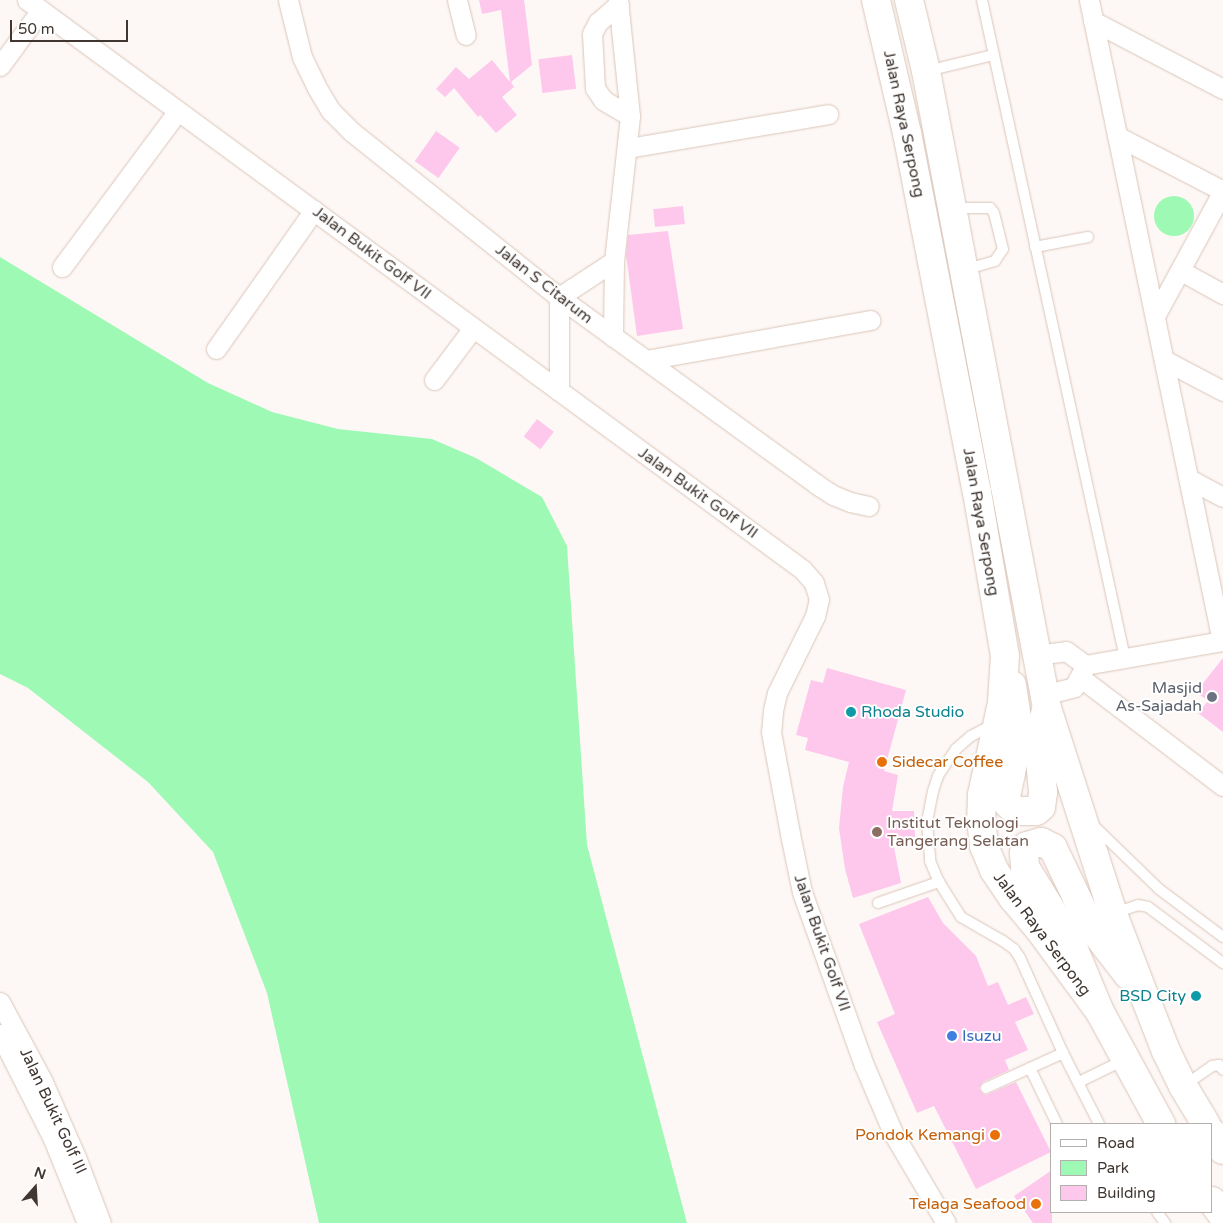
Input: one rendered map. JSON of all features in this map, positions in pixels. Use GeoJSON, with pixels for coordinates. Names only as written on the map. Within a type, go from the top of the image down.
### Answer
{"type":"FeatureCollection","features":[{"type":"Feature","properties":{"kind":"main road","name":"Jalan Raya Serpong"},"geometry":{"type":"LineString","coordinates":[[876,0],[907,133],[977,492],[1006,656],[1005,682],[999,721],[982,794],[984,846],[994,870],[1013,898],[1044,936],[1100,1012]]}},
{"type":"Feature","properties":{"kind":"main road","name":"Jalan Raya Serpong"},"geometry":{"type":"LineString","coordinates":[[909,0],[926,71],[1045,702],[1113,914],[1166,1051],[1183,1086],[1205,1123]]}},
{"type":"Feature","properties":{"kind":"main road"},"geometry":{"type":"LineString","coordinates":[[1006,656],[1016,700],[1018,725],[1015,754],[1006,797],[1007,803],[1016,811],[1036,811],[1041,807],[1043,792],[1038,738],[1045,702]]}},
{"type":"Feature","properties":{"kind":"main road"},"geometry":{"type":"LineString","coordinates":[[1144,995],[1091,927],[1054,848],[1048,843],[1034,843],[1027,846],[1024,853],[1025,867],[1070,940],[1100,1012],[1124,1060],[1160,1123]]}},
{"type":"Feature","properties":{"kind":"main road"},"geometry":{"type":"LineString","coordinates":[[1213,1135],[1223,1150]]}},
{"type":"Feature","properties":{"kind":"main road"},"geometry":{"type":"LineString","coordinates":[[1213,1202],[1223,1216]]}},
{"type":"Feature","properties":{"kind":"street","name":"Jalan S Citarum"},"geometry":{"type":"LineString","coordinates":[[288,0],[302,57],[330,110],[352,132],[559,297],[613,337],[833,495],[868,506]]}},
{"type":"Feature","properties":{"kind":"street"},"geometry":{"type":"LineString","coordinates":[[458,0],[466,35]]}},
{"type":"Feature","properties":{"kind":"street"},"geometry":{"type":"LineString","coordinates":[[1080,666],[1223,641],[1218,598],[1189,479],[1089,0]]}},
{"type":"Feature","properties":{"kind":"street"},"geometry":{"type":"LineString","coordinates":[[613,337],[614,261],[628,148],[630,116],[618,2]]}},
{"type":"Feature","properties":{"kind":"street"},"geometry":{"type":"LineString","coordinates":[[618,2],[598,22],[592,34],[596,88],[603,100],[630,116]]}},
{"type":"Feature","properties":{"kind":"street"},"geometry":{"type":"LineString","coordinates":[[0,66],[34,5]]}},
{"type":"Feature","properties":{"kind":"street","name":"Jalan Bukit Golf VII"},"geometry":{"type":"LineString","coordinates":[[34,5],[802,569],[814,583],[819,599],[815,616],[777,693],[773,711],[771,732],[790,834],[802,892],[864,1065],[893,1133],[946,1223]]}},
{"type":"Feature","properties":{"kind":"street"},"geometry":{"type":"LineString","coordinates":[[1093,21],[1223,89]]}},
{"type":"Feature","properties":{"kind":"street"},"geometry":{"type":"LineString","coordinates":[[62,267],[178,111]]}},
{"type":"Feature","properties":{"kind":"street"},"geometry":{"type":"LineString","coordinates":[[628,148],[828,114]]}},
{"type":"Feature","properties":{"kind":"street"},"geometry":{"type":"LineString","coordinates":[[1117,136],[1223,191],[1155,316]]}},
{"type":"Feature","properties":{"kind":"street"},"geometry":{"type":"LineString","coordinates":[[216,349],[314,210]]}},
{"type":"Feature","properties":{"kind":"street"},"geometry":{"type":"LineString","coordinates":[[559,391],[559,297],[614,261]]}},
{"type":"Feature","properties":{"kind":"street"},"geometry":{"type":"LineString","coordinates":[[1180,271],[1223,294]]}},
{"type":"Feature","properties":{"kind":"street"},"geometry":{"type":"LineString","coordinates":[[646,360],[870,320]]}},
{"type":"Feature","properties":{"kind":"street"},"geometry":{"type":"LineString","coordinates":[[434,380],[473,328]]}},
{"type":"Feature","properties":{"kind":"street"},"geometry":{"type":"LineString","coordinates":[[1164,360],[1223,391]]}},
{"type":"Feature","properties":{"kind":"street"},"geometry":{"type":"LineString","coordinates":[[1189,479],[1223,497]]}},
{"type":"Feature","properties":{"kind":"street"},"geometry":{"type":"LineString","coordinates":[[1035,655],[1066,651],[1080,666],[1223,786]]}},
{"type":"Feature","properties":{"kind":"street"},"geometry":{"type":"LineString","coordinates":[[1045,702],[1074,687],[1080,666]]}},
{"type":"Feature","properties":{"kind":"street","name":"Jalan Bukit Golf III"},"geometry":{"type":"LineString","coordinates":[[0,1002],[47,1090],[76,1157],[101,1223]]}},
{"type":"Feature","properties":{"kind":"street","name":"Jalan Bukit Golf III"},"geometry":{"type":"LineString","coordinates":[[0,1034],[53,1139],[87,1223]]}},
{"type":"Feature","properties":{"kind":"lane"},"geometry":{"type":"LineString","coordinates":[[982,0],[1125,658]]}},
{"type":"Feature","properties":{"kind":"lane"},"geometry":{"type":"LineString","coordinates":[[926,71],[993,55]]}},
{"type":"Feature","properties":{"kind":"lane"},"geometry":{"type":"LineString","coordinates":[[951,208],[990,208],[994,212],[1002,249],[995,261],[963,270]]}},
{"type":"Feature","properties":{"kind":"lane"},"geometry":{"type":"LineString","coordinates":[[1035,248],[1088,237]]}},
{"type":"Feature","properties":{"kind":"lane"},"geometry":{"type":"LineString","coordinates":[[999,721],[971,736],[956,749],[938,776],[927,823],[930,861],[939,882],[961,918],[1004,940],[1014,949],[1099,1123]]}},
{"type":"Feature","properties":{"kind":"lane"},"geometry":{"type":"LineString","coordinates":[[1080,812],[1159,888],[1223,937]]}},
{"type":"Feature","properties":{"kind":"lane"},"geometry":{"type":"LineString","coordinates":[[878,903],[939,882]]}},
{"type":"Feature","properties":{"kind":"lane"},"geometry":{"type":"LineString","coordinates":[[1113,914],[1138,905],[1148,907],[1223,963]]}},
{"type":"Feature","properties":{"kind":"lane"},"geometry":{"type":"LineString","coordinates":[[986,1088],[1063,1053]]}},
{"type":"Feature","properties":{"kind":"lane"},"geometry":{"type":"LineString","coordinates":[[1079,1082],[1124,1060]]}},
{"type":"Feature","properties":{"kind":"lane"},"geometry":{"type":"LineString","coordinates":[[1183,1086],[1212,1066],[1219,1066],[1223,1070]]}},
{"type":"Feature","properties":{"kind":"lane"},"geometry":{"type":"LineString","coordinates":[[1030,1068],[1057,1123]]}},
{"type":"Feature","properties":{"kind":"green space"},"geometry":{"type":"Polygon","coordinates":[[[1178,196],[1185,199],[1191,205],[1194,216],[1193,224],[1185,233],[1178,236],[1170,236],[1163,233],[1155,224],[1154,212],[1157,205],[1166,197],[1178,196]]]}},
{"type":"Feature","properties":{"kind":"green space"},"geometry":{"type":"Polygon","coordinates":[[[0,257],[208,383],[272,412],[338,429],[432,439],[476,458],[542,497],[567,546],[587,845],[687,1223],[319,1223],[267,993],[213,852],[148,782],[28,688],[0,674],[0,257]]]}},
{"type":"Feature","properties":{"kind":"building"},"geometry":{"type":"Polygon","coordinates":[[[479,0],[524,0],[525,7],[532,65],[511,82],[514,87],[502,97],[517,115],[496,133],[480,115],[478,117],[454,88],[445,97],[436,89],[456,67],[469,79],[492,60],[510,82],[501,10],[482,14],[479,0]]]}},
{"type":"Feature","properties":{"kind":"building"},"geometry":{"type":"Polygon","coordinates":[[[572,55],[576,89],[542,93],[538,59],[572,55]]]}},
{"type":"Feature","properties":{"kind":"building"},"geometry":{"type":"Polygon","coordinates":[[[436,131],[460,148],[439,178],[415,161],[436,131]]]}},
{"type":"Feature","properties":{"kind":"building"},"geometry":{"type":"Polygon","coordinates":[[[683,206],[685,224],[655,227],[653,209],[683,206]]]}},
{"type":"Feature","properties":{"kind":"building"},"geometry":{"type":"Polygon","coordinates":[[[668,231],[683,329],[637,336],[626,255],[628,235],[668,231]]]}},
{"type":"Feature","properties":{"kind":"building"},"geometry":{"type":"Polygon","coordinates":[[[537,419],[554,432],[541,449],[524,437],[537,419]]]}},
{"type":"Feature","properties":{"kind":"building","name":"Masjid As-Sajadah"},"geometry":{"type":"Polygon","coordinates":[[[1223,658],[1223,732],[1198,713],[1208,701],[1196,692],[1223,658]]]}},
{"type":"Feature","properties":{"kind":"building"},"geometry":{"type":"Polygon","coordinates":[[[827,668],[906,690],[884,771],[898,775],[892,811],[914,811],[915,837],[892,837],[901,883],[853,898],[845,869],[839,828],[843,787],[849,762],[805,750],[808,738],[796,735],[811,680],[823,683],[827,668]]]}},
{"type":"Feature","properties":{"kind":"building"},"geometry":{"type":"Polygon","coordinates":[[[928,897],[943,923],[976,956],[988,986],[998,982],[1008,1005],[1026,997],[1034,1014],[1015,1022],[1028,1050],[1005,1060],[1009,1070],[983,1082],[979,1088],[986,1095],[1016,1082],[1050,1152],[976,1189],[934,1106],[917,1113],[877,1022],[895,1014],[859,924],[928,897]]]}},
{"type":"Feature","properties":{"kind":"building"},"geometry":{"type":"Polygon","coordinates":[[[1050,1171],[1050,1213],[1052,1213],[1052,1223],[1033,1223],[1014,1196],[1050,1171]]]}},
{"type":"Feature","properties":{"kind":"place","name":"Masjid As-Sajadah"},"geometry":{"type":"Point","coordinates":[1212,697]}},
{"type":"Feature","properties":{"kind":"place","name":"Rhoda Studio"},"geometry":{"type":"Point","coordinates":[851,712]}},
{"type":"Feature","properties":{"kind":"place","name":"Sidecar Coffee"},"geometry":{"type":"Point","coordinates":[882,762]}},
{"type":"Feature","properties":{"kind":"place","name":"Institut Teknologi Tangerang Selatan"},"geometry":{"type":"Point","coordinates":[877,832]}},
{"type":"Feature","properties":{"kind":"place","name":"BSD City"},"geometry":{"type":"Point","coordinates":[1196,996]}},
{"type":"Feature","properties":{"kind":"place","name":"Isuzu"},"geometry":{"type":"Point","coordinates":[952,1036]}},
{"type":"Feature","properties":{"kind":"place","name":"Pondok Kemangi"},"geometry":{"type":"Point","coordinates":[995,1135]}},
{"type":"Feature","properties":{"kind":"place","name":"Telaga Seafood"},"geometry":{"type":"Point","coordinates":[1036,1204]}}]}
